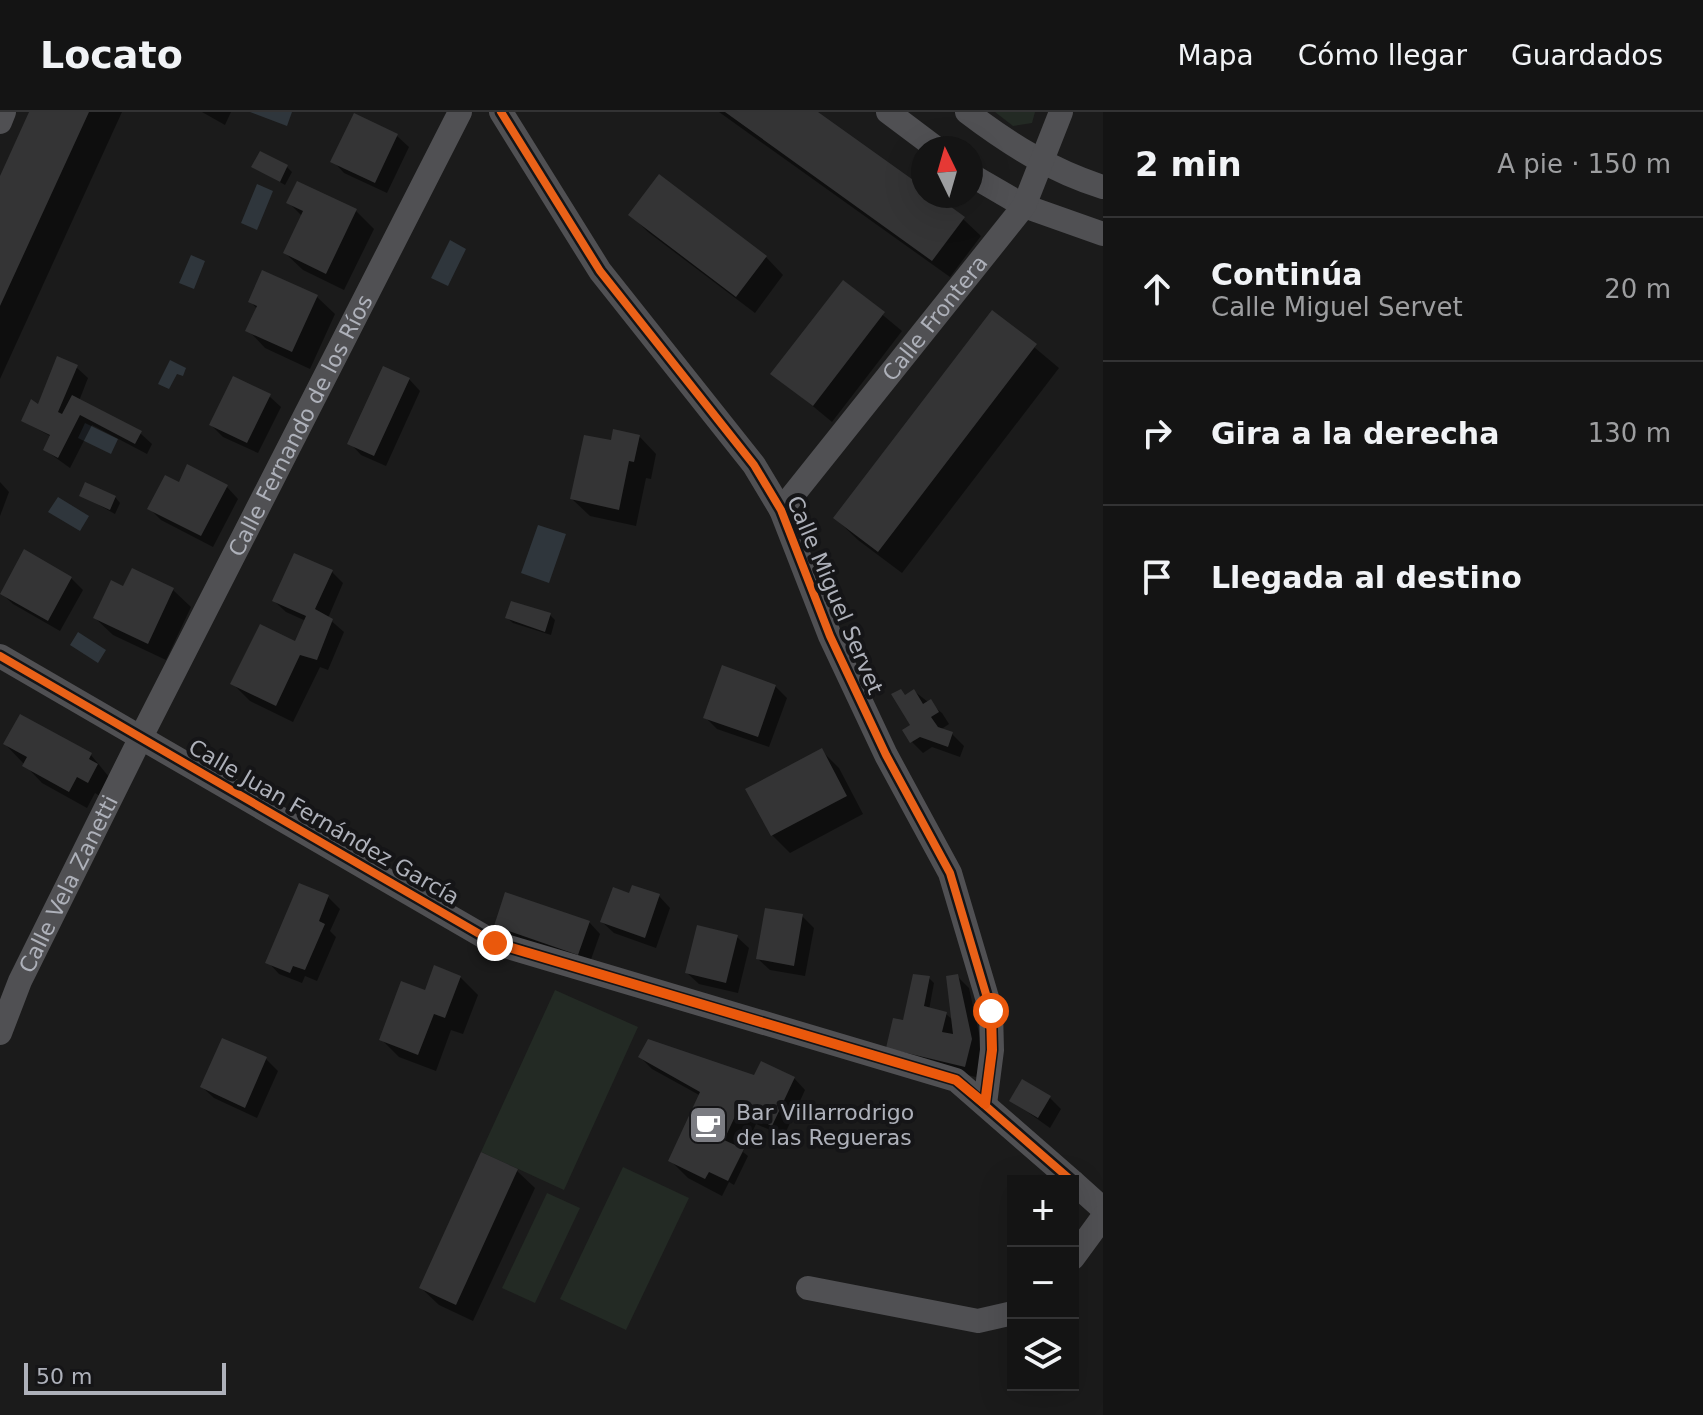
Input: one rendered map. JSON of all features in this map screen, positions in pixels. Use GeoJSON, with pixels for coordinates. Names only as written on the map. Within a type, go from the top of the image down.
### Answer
{"type":"FeatureCollection","features":[{"type":"Feature","properties":{"kind":"street"},"geometry":{"type":"LineString","coordinates":[[0,122],[4,112]]}},
{"type":"Feature","properties":{"kind":"street","name":"Calle Fernando de los Ríos"},"geometry":{"type":"LineString","coordinates":[[141,737],[460,112]]}},
{"type":"Feature","properties":{"kind":"street","name":"Calle Miguel Servet"},"geometry":{"type":"LineString","coordinates":[[501,112],[600,271],[754,465],[781,510],[830,636],[886,755],[950,873],[991,1011],[992,1050],[985,1104]]}},
{"type":"Feature","properties":{"kind":"street"},"geometry":{"type":"LineString","coordinates":[[888,112],[920,136]]}},
{"type":"Feature","properties":{"kind":"street"},"geometry":{"type":"LineString","coordinates":[[967,112],[1009,144],[1044,164],[1103,187]]}},
{"type":"Feature","properties":{"kind":"street","name":"Calle Frontera"},"geometry":{"type":"LineString","coordinates":[[781,510],[1024,206],[1044,164],[1061,112]]}},
{"type":"Feature","properties":{"kind":"street"},"geometry":{"type":"LineString","coordinates":[[983,182],[1024,206],[1103,234]]}},
{"type":"Feature","properties":{"kind":"street","name":"Calle Juan Fernández García"},"geometry":{"type":"LineString","coordinates":[[0,656],[495,943],[956,1080],[1064,1175]]}},
{"type":"Feature","properties":{"kind":"street","name":"Calle Vela Zanetti"},"geometry":{"type":"LineString","coordinates":[[0,1033],[20,981],[141,737]]}},
{"type":"Feature","properties":{"kind":"street","name":"Calle Juan Fernández García"},"geometry":{"type":"LineString","coordinates":[[1079,1188],[1103,1209]]}},
{"type":"Feature","properties":{"kind":"street"},"geometry":{"type":"LineString","coordinates":[[1079,1250],[1103,1217]]}},
{"type":"Feature","properties":{"kind":"street"},"geometry":{"type":"LineString","coordinates":[[808,1288],[978,1321],[1007,1314]]}},
{"type":"Feature","properties":{"kind":"shaded area"},"geometry":{"type":"Polygon","coordinates":[[[250,112],[292,112],[287,126],[250,112]]]}},
{"type":"Feature","properties":{"kind":"shaded area"},"geometry":{"type":"Polygon","coordinates":[[[995,112],[1035,112],[1032,123],[1013,126],[995,112]]]}},
{"type":"Feature","properties":{"kind":"shaded area"},"geometry":{"type":"Polygon","coordinates":[[[257,184],[273,191],[257,230],[241,223],[257,184]]]}},
{"type":"Feature","properties":{"kind":"shaded area"},"geometry":{"type":"Polygon","coordinates":[[[450,240],[466,249],[448,286],[431,278],[450,240]]]}},
{"type":"Feature","properties":{"kind":"shaded area"},"geometry":{"type":"Polygon","coordinates":[[[191,255],[205,261],[194,289],[179,283],[191,255]]]}},
{"type":"Feature","properties":{"kind":"shaded area"},"geometry":{"type":"Polygon","coordinates":[[[170,360],[186,368],[183,376],[177,374],[169,389],[158,384],[170,360]]]}},
{"type":"Feature","properties":{"kind":"shaded area"},"geometry":{"type":"Polygon","coordinates":[[[85,423],[118,439],[111,454],[78,438],[85,423]]]}},
{"type":"Feature","properties":{"kind":"shaded area"},"geometry":{"type":"Polygon","coordinates":[[[58,497],[89,516],[80,531],[48,512],[58,497]]]}},
{"type":"Feature","properties":{"kind":"shaded area"},"geometry":{"type":"Polygon","coordinates":[[[538,525],[566,534],[549,583],[521,573],[538,525]]]}},
{"type":"Feature","properties":{"kind":"shaded area"},"geometry":{"type":"Polygon","coordinates":[[[78,632],[106,650],[98,663],[70,645],[78,632]]]}},
{"type":"Feature","properties":{"kind":"shaded area"},"geometry":{"type":"Polygon","coordinates":[[[555,990],[638,1027],[564,1190],[481,1152],[555,990]]]}},
{"type":"Feature","properties":{"kind":"shaded area"},"geometry":{"type":"Polygon","coordinates":[[[623,1167],[689,1198],[626,1330],[560,1299],[623,1167]]]}},
{"type":"Feature","properties":{"kind":"shaded area"},"geometry":{"type":"Polygon","coordinates":[[[547,1193],[580,1208],[535,1303],[502,1288],[547,1193]]]}},
{"type":"Feature","properties":{"kind":"building"},"geometry":{"type":"Polygon","coordinates":[[[29,112],[89,112],[0,306],[0,176],[29,112]]]}},
{"type":"Feature","properties":{"kind":"building"},"geometry":{"type":"Polygon","coordinates":[[[725,112],[818,112],[911,178],[911,208],[953,208],[965,217],[932,261],[725,112]]]}},
{"type":"Feature","properties":{"kind":"building"},"geometry":{"type":"Polygon","coordinates":[[[354,113],[398,134],[375,183],[330,162],[354,113]]]}},
{"type":"Feature","properties":{"kind":"building"},"geometry":{"type":"Polygon","coordinates":[[[260,151],[288,165],[280,182],[251,167],[260,151]]]}},
{"type":"Feature","properties":{"kind":"building"},"geometry":{"type":"Polygon","coordinates":[[[659,174],[767,256],[736,297],[628,215],[659,174]]]}},
{"type":"Feature","properties":{"kind":"building"},"geometry":{"type":"Polygon","coordinates":[[[297,181],[357,209],[326,274],[283,253],[303,211],[286,203],[297,181]]]}},
{"type":"Feature","properties":{"kind":"building"},"geometry":{"type":"Polygon","coordinates":[[[262,270],[318,295],[292,352],[245,331],[257,306],[248,302],[262,270]]]}},
{"type":"Feature","properties":{"kind":"building"},"geometry":{"type":"Polygon","coordinates":[[[843,280],[885,312],[813,406],[770,374],[843,280]]]}},
{"type":"Feature","properties":{"kind":"building"},"geometry":{"type":"Polygon","coordinates":[[[992,310],[1037,344],[878,552],[833,518],[992,310]]]}},
{"type":"Feature","properties":{"kind":"building"},"geometry":{"type":"Polygon","coordinates":[[[57,356],[78,365],[58,412],[62,414],[72,395],[142,431],[135,444],[80,415],[58,458],[43,450],[50,435],[21,421],[31,399],[38,404],[57,356]]]}},
{"type":"Feature","properties":{"kind":"building"},"geometry":{"type":"Polygon","coordinates":[[[383,366],[410,378],[374,456],[347,444],[383,366]]]}},
{"type":"Feature","properties":{"kind":"building"},"geometry":{"type":"Polygon","coordinates":[[[233,376],[271,394],[247,443],[209,425],[233,376]]]}},
{"type":"Feature","properties":{"kind":"building"},"geometry":{"type":"Polygon","coordinates":[[[613,429],[640,435],[634,462],[629,461],[619,510],[570,499],[584,435],[611,440],[613,429]]]}},
{"type":"Feature","properties":{"kind":"building"},"geometry":{"type":"Polygon","coordinates":[[[187,464],[228,485],[201,536],[147,509],[165,475],[179,482],[187,464]]]}},
{"type":"Feature","properties":{"kind":"building"},"geometry":{"type":"Polygon","coordinates":[[[85,482],[116,496],[110,510],[79,496],[85,482]]]}},
{"type":"Feature","properties":{"kind":"building"},"geometry":{"type":"Polygon","coordinates":[[[24,549],[72,577],[48,621],[0,594],[24,549]]]}},
{"type":"Feature","properties":{"kind":"building"},"geometry":{"type":"Polygon","coordinates":[[[294,553],[333,570],[315,609],[333,619],[317,660],[300,655],[276,706],[230,684],[260,624],[295,641],[306,616],[272,601],[294,553]]]}},
{"type":"Feature","properties":{"kind":"building"},"geometry":{"type":"Polygon","coordinates":[[[132,568],[174,588],[148,644],[93,618],[111,580],[123,586],[132,568]]]}},
{"type":"Feature","properties":{"kind":"building"},"geometry":{"type":"Polygon","coordinates":[[[511,601],[551,613],[545,632],[505,618],[511,601]]]}},
{"type":"Feature","properties":{"kind":"building"},"geometry":{"type":"Polygon","coordinates":[[[722,665],[776,685],[758,737],[703,718],[722,665]]]}},
{"type":"Feature","properties":{"kind":"building"},"geometry":{"type":"Polygon","coordinates":[[[901,689],[905,695],[914,689],[923,704],[931,699],[939,712],[931,717],[938,727],[953,732],[948,747],[920,737],[910,743],[902,730],[910,725],[891,694],[901,689]]]}},
{"type":"Feature","properties":{"kind":"building"},"geometry":{"type":"Polygon","coordinates":[[[20,714],[92,753],[89,759],[98,764],[88,783],[77,777],[69,792],[22,766],[27,757],[3,744],[20,714]]]}},
{"type":"Feature","properties":{"kind":"building"},"geometry":{"type":"Polygon","coordinates":[[[822,748],[847,796],[771,836],[745,789],[822,748]]]}},
{"type":"Feature","properties":{"kind":"building"},"geometry":{"type":"Polygon","coordinates":[[[299,883],[329,895],[319,921],[325,924],[305,970],[293,966],[290,973],[265,963],[299,883]]]}},
{"type":"Feature","properties":{"kind":"building"},"geometry":{"type":"Polygon","coordinates":[[[632,885],[660,894],[645,938],[600,922],[613,887],[629,893],[632,885]]]}},
{"type":"Feature","properties":{"kind":"building"},"geometry":{"type":"Polygon","coordinates":[[[505,892],[590,921],[578,955],[494,926],[505,892]]]}},
{"type":"Feature","properties":{"kind":"building"},"geometry":{"type":"Polygon","coordinates":[[[765,908],[803,914],[794,966],[756,959],[765,908]]]}},
{"type":"Feature","properties":{"kind":"building"},"geometry":{"type":"Polygon","coordinates":[[[697,925],[738,935],[726,983],[685,973],[697,925]]]}},
{"type":"Feature","properties":{"kind":"building"},"geometry":{"type":"Polygon","coordinates":[[[434,965],[461,976],[445,1018],[434,1014],[418,1055],[379,1040],[401,981],[425,990],[434,965]]]}},
{"type":"Feature","properties":{"kind":"building"},"geometry":{"type":"Polygon","coordinates":[[[913,974],[930,976],[924,1006],[947,1012],[942,1032],[953,1034],[946,976],[958,974],[972,1039],[965,1067],[886,1048],[893,1018],[903,1020],[913,974]]]}},
{"type":"Feature","properties":{"kind":"building"},"geometry":{"type":"Polygon","coordinates":[[[222,1038],[267,1057],[245,1108],[200,1087],[222,1038]]]}},
{"type":"Feature","properties":{"kind":"building"},"geometry":{"type":"Polygon","coordinates":[[[648,1039],[754,1075],[761,1061],[795,1077],[772,1126],[738,1110],[724,1140],[744,1149],[728,1181],[709,1172],[705,1179],[668,1161],[700,1092],[638,1057],[648,1039]]]}},
{"type":"Feature","properties":{"kind":"building"},"geometry":{"type":"Polygon","coordinates":[[[1022,1079],[1051,1096],[1038,1118],[1009,1101],[1022,1079]]]}},
{"type":"Feature","properties":{"kind":"building"},"geometry":{"type":"Polygon","coordinates":[[[481,1152],[518,1169],[456,1305],[419,1288],[481,1152]]]}},
{"type":"Feature","properties":{"kind":"cycle path"},"geometry":{"type":"LineString","coordinates":[[501,112],[600,271],[754,465],[781,510],[830,636],[886,755],[950,873],[991,1011],[992,1050],[985,1104]]}},
{"type":"Feature","properties":{"kind":"cycle path"},"geometry":{"type":"LineString","coordinates":[[0,656],[495,943],[956,1080],[1065,1175]]}},
{"type":"Feature","properties":{"kind":"place","name":"Bar Villarrodrigo de las Regueras"},"geometry":{"type":"Point","coordinates":[708,1125]}},
{"type":"Feature","properties":{"kind":"route"},"geometry":{"type":"LineString","coordinates":[[495,943],[956,1080],[985,1104],[992,1050],[991,1011]]}}]}
